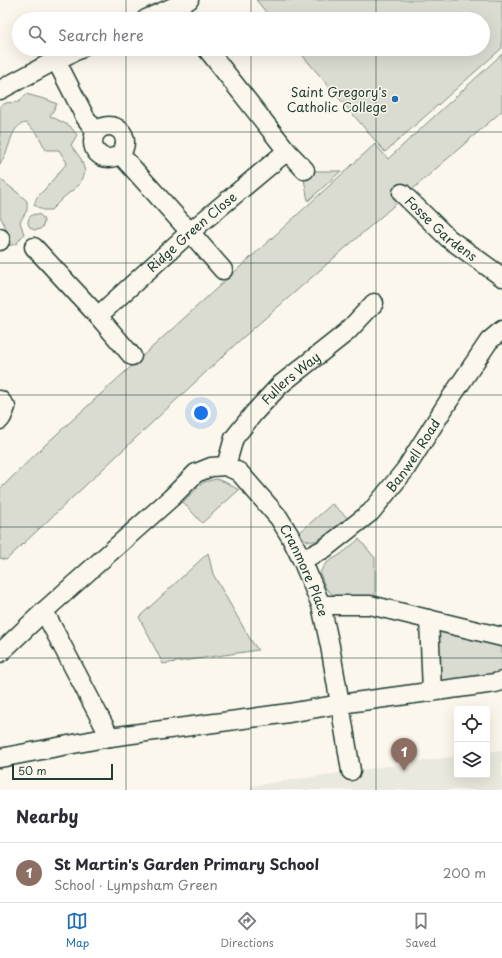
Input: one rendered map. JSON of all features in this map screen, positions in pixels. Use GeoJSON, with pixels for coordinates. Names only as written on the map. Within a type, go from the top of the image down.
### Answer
{"type":"FeatureCollection","features":[{"type":"Feature","properties":{"kind":"street"},"geometry":{"type":"LineString","coordinates":[[162,12],[189,0]]}},
{"type":"Feature","properties":{"kind":"street"},"geometry":{"type":"LineString","coordinates":[[0,90],[65,56]]}},
{"type":"Feature","properties":{"kind":"street"},"geometry":{"type":"LineString","coordinates":[[212,56],[287,151],[304,170]]}},
{"type":"Feature","properties":{"kind":"street"},"geometry":{"type":"LineString","coordinates":[[56,60],[85,117],[96,132]]}},
{"type":"Feature","properties":{"kind":"street"},"geometry":{"type":"LineString","coordinates":[[110,126],[120,130],[125,139],[125,145],[120,154],[111,158],[97,154],[93,145],[94,136],[100,128],[110,126]]}},
{"type":"Feature","properties":{"kind":"street","name":"Ridge Green Close"},"geometry":{"type":"LineString","coordinates":[[98,316],[190,232],[287,151]]}},
{"type":"Feature","properties":{"kind":"street"},"geometry":{"type":"LineString","coordinates":[[120,154],[223,270]]}},
{"type":"Feature","properties":{"kind":"street","name":"Fosse Gardens"},"geometry":{"type":"LineString","coordinates":[[402,193],[448,238],[502,277]]}},
{"type":"Feature","properties":{"kind":"street"},"geometry":{"type":"LineString","coordinates":[[34,247],[98,316],[132,356]]}},
{"type":"Feature","properties":{"kind":"street","name":"Fullers Way"},"geometry":{"type":"LineString","coordinates":[[226,466],[234,438],[254,413],[280,385],[347,332],[374,303]]}},
{"type":"Feature","properties":{"kind":"street","name":"Banwell Road"},"geometry":{"type":"LineString","coordinates":[[302,560],[324,549],[371,512],[405,470],[489,341],[502,330]]}},
{"type":"Feature","properties":{"kind":"street"},"geometry":{"type":"LineString","coordinates":[[0,400],[6,407],[0,420]]}},
{"type":"Feature","properties":{"kind":"street"},"geometry":{"type":"LineString","coordinates":[[0,653],[196,473],[211,467],[226,466]]}},
{"type":"Feature","properties":{"kind":"street","name":"Cranmore Place"},"geometry":{"type":"LineString","coordinates":[[226,466],[239,472],[279,518],[302,560],[321,605],[330,646],[350,771]]}},
{"type":"Feature","properties":{"kind":"street"},"geometry":{"type":"LineString","coordinates":[[321,605],[370,606],[502,637]]}},
{"type":"Feature","properties":{"kind":"street"},"geometry":{"type":"LineString","coordinates":[[44,611],[110,737]]}},
{"type":"Feature","properties":{"kind":"street"},"geometry":{"type":"LineString","coordinates":[[429,619],[432,692]]}},
{"type":"Feature","properties":{"kind":"street"},"geometry":{"type":"LineString","coordinates":[[0,758],[110,737],[289,713],[340,704],[502,681]]}},
{"type":"Feature","properties":{"kind":"shaded area","name":"Saint Gregory's Catholic College"},"geometry":{"type":"Polygon","coordinates":[[[256,0],[502,0],[502,48],[385,152],[303,56],[490,56],[490,12],[266,12],[256,0]]]}},
{"type":"Feature","properties":{"kind":"shaded area"},"geometry":{"type":"Polygon","coordinates":[[[502,54],[502,111],[239,341],[6,560],[0,558],[0,489],[46,444],[375,144],[388,159],[502,54]]]}},
{"type":"Feature","properties":{"kind":"shaded area"},"geometry":{"type":"Polygon","coordinates":[[[26,94],[57,104],[50,116],[70,126],[77,135],[71,145],[81,159],[85,171],[79,185],[51,210],[43,210],[34,205],[37,197],[67,163],[59,150],[46,150],[37,133],[26,123],[21,124],[15,130],[0,165],[0,106],[6,103],[19,102],[26,94]]]}},
{"type":"Feature","properties":{"kind":"shaded area"},"geometry":{"type":"Polygon","coordinates":[[[313,171],[341,171],[308,201],[304,179],[313,171]]]}},
{"type":"Feature","properties":{"kind":"shaded area"},"geometry":{"type":"Polygon","coordinates":[[[0,179],[27,201],[27,210],[20,222],[24,234],[16,244],[7,246],[5,239],[6,228],[0,216],[0,179]]]}},
{"type":"Feature","properties":{"kind":"shaded area"},"geometry":{"type":"Polygon","coordinates":[[[36,214],[42,216],[44,222],[42,228],[36,230],[30,228],[28,222],[30,216],[36,214]]]}},
{"type":"Feature","properties":{"kind":"shaded area"},"geometry":{"type":"Polygon","coordinates":[[[216,479],[239,490],[202,523],[183,502],[204,482],[216,479]]]}},
{"type":"Feature","properties":{"kind":"shaded area"},"geometry":{"type":"Polygon","coordinates":[[[332,504],[348,518],[322,538],[310,541],[304,539],[299,533],[332,504]]]}},
{"type":"Feature","properties":{"kind":"shaded area"},"geometry":{"type":"Polygon","coordinates":[[[359,539],[375,558],[375,602],[337,596],[333,594],[327,590],[320,573],[326,564],[359,539]]]}},
{"type":"Feature","properties":{"kind":"shaded area"},"geometry":{"type":"Polygon","coordinates":[[[208,553],[213,574],[250,639],[258,650],[163,664],[139,617],[208,553]]]}},
{"type":"Feature","properties":{"kind":"shaded area"},"geometry":{"type":"Polygon","coordinates":[[[435,626],[498,644],[502,647],[502,675],[437,686],[435,626]]]}},
{"type":"Feature","properties":{"kind":"shaded area"},"geometry":{"type":"Polygon","coordinates":[[[502,750],[502,790],[251,790],[250,786],[454,756],[454,778],[490,778],[490,752],[502,750]]]}},
{"type":"Feature","properties":{"kind":"place","name":"Saint Gregory's Catholic College"},"geometry":{"type":"Point","coordinates":[395,99]}},
{"type":"Feature","properties":{"kind":"place","name":"St Martin's Garden Primary School"},"geometry":{"type":"Point","coordinates":[404,771]}}]}
